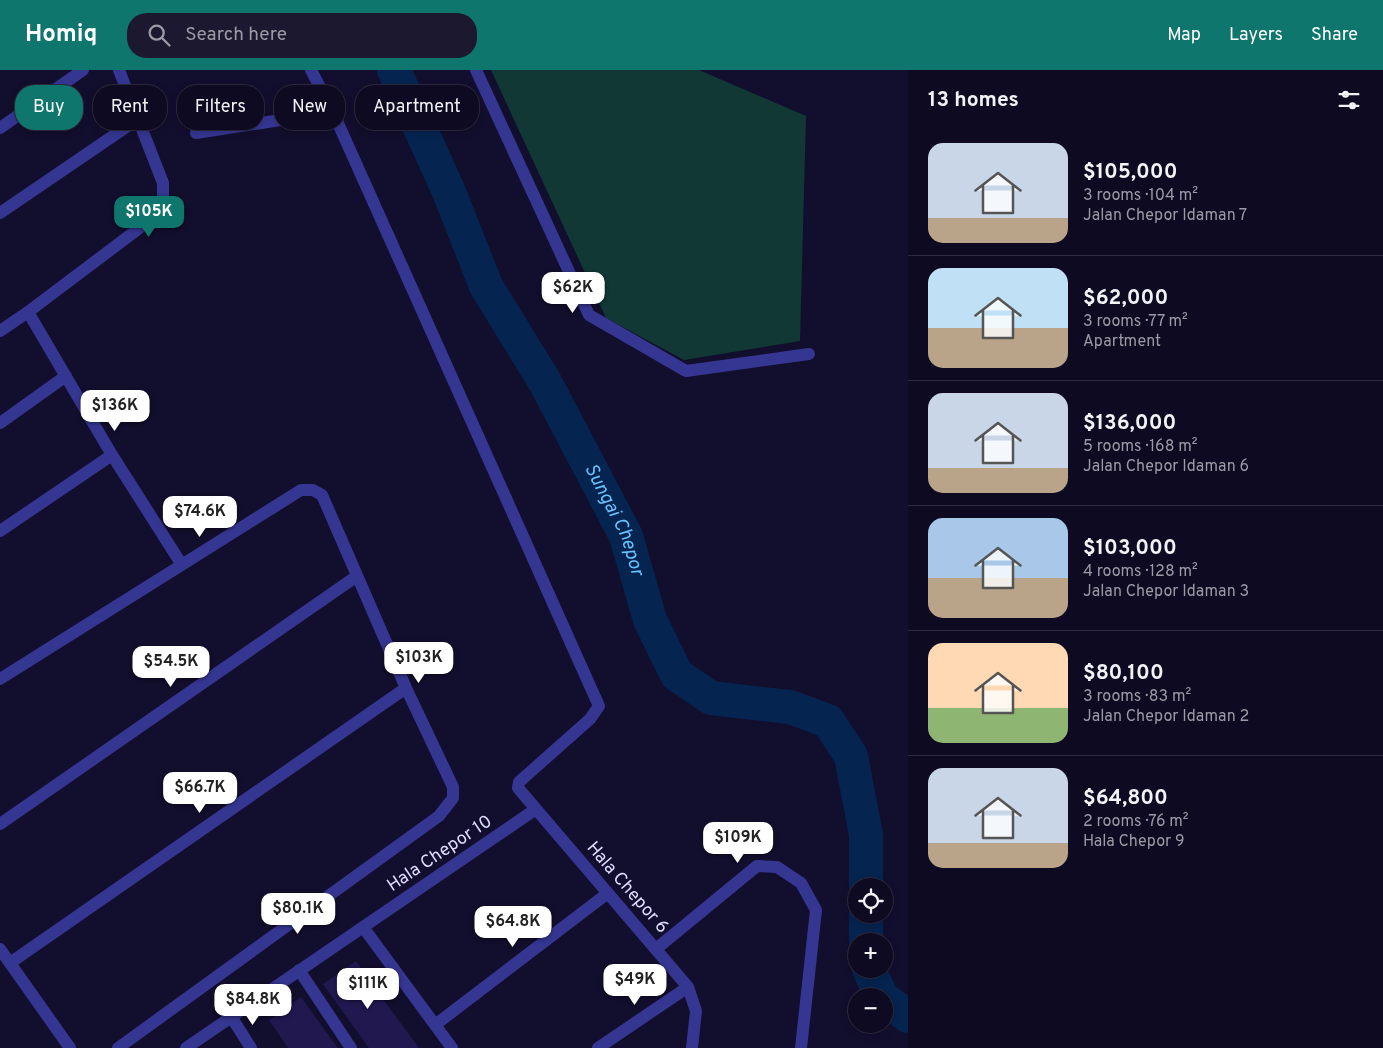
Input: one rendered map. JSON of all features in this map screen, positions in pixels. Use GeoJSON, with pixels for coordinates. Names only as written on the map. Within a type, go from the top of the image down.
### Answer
{"type":"FeatureCollection","features":[{"type":"Feature","properties":{"kind":"street"},"geometry":{"type":"LineString","coordinates":[[0,128],[83,70]]}},
{"type":"Feature","properties":{"kind":"street"},"geometry":{"type":"LineString","coordinates":[[119,70],[125,85]]}},
{"type":"Feature","properties":{"kind":"street"},"geometry":{"type":"LineString","coordinates":[[311,70],[319,85]]}},
{"type":"Feature","properties":{"kind":"street"},"geometry":{"type":"LineString","coordinates":[[476,70],[589,315],[686,371],[810,354]]}},
{"type":"Feature","properties":{"kind":"street"},"geometry":{"type":"LineString","coordinates":[[196,133],[274,121]]}},
{"type":"Feature","properties":{"kind":"street"},"geometry":{"type":"LineString","coordinates":[[0,213],[122,130]]}},
{"type":"Feature","properties":{"kind":"street"},"geometry":{"type":"LineString","coordinates":[[0,331],[158,214],[163,201],[163,183],[142,130]]}},
{"type":"Feature","properties":{"kind":"street","name":"Hala Chepor 6"},"geometry":{"type":"LineString","coordinates":[[341,130],[599,706],[590,719],[519,782],[518,788],[688,987],[696,1011],[692,1048]]}},
{"type":"Feature","properties":{"kind":"street"},"geometry":{"type":"LineString","coordinates":[[28,312],[112,455],[182,565]]}},
{"type":"Feature","properties":{"kind":"street"},"geometry":{"type":"LineString","coordinates":[[0,423],[66,376]]}},
{"type":"Feature","properties":{"kind":"street"},"geometry":{"type":"LineString","coordinates":[[0,531],[112,455]]}},
{"type":"Feature","properties":{"kind":"street"},"geometry":{"type":"LineString","coordinates":[[0,679],[301,490],[313,490],[322,496],[406,688],[453,787],[453,798],[440,816],[118,1048]]}},
{"type":"Feature","properties":{"kind":"street"},"geometry":{"type":"LineString","coordinates":[[0,824],[357,576]]}},
{"type":"Feature","properties":{"kind":"street"},"geometry":{"type":"LineString","coordinates":[[10,963],[406,688]]}},
{"type":"Feature","properties":{"kind":"street","name":"Hala Chepor 10"},"geometry":{"type":"LineString","coordinates":[[186,1048],[536,809]]}},
{"type":"Feature","properties":{"kind":"street"},"geometry":{"type":"LineString","coordinates":[[656,949],[757,866],[777,867],[801,883],[816,910],[801,1048]]}},
{"type":"Feature","properties":{"kind":"street"},"geometry":{"type":"LineString","coordinates":[[435,1025],[608,893]]}},
{"type":"Feature","properties":{"kind":"street"},"geometry":{"type":"LineString","coordinates":[[362,927],[452,1048]]}},
{"type":"Feature","properties":{"kind":"street"},"geometry":{"type":"LineString","coordinates":[[0,949],[70,1048]]}},
{"type":"Feature","properties":{"kind":"street"},"geometry":{"type":"LineString","coordinates":[[299,970],[351,1048]]}},
{"type":"Feature","properties":{"kind":"street"},"geometry":{"type":"LineString","coordinates":[[598,1048],[688,987]]}},
{"type":"Feature","properties":{"kind":"street"},"geometry":{"type":"LineString","coordinates":[[232,1018],[252,1048]]}},
{"type":"Feature","properties":{"kind":"green space"},"geometry":{"type":"Polygon","coordinates":[[[491,70],[699,70],[806,116],[800,341],[684,360],[606,318],[491,70]]]}},
{"type":"Feature","properties":{"kind":"building"},"geometry":{"type":"Polygon","coordinates":[[[356,961],[419,1048],[369,1048],[353,1026],[323,984],[356,961]]]}},
{"type":"Feature","properties":{"kind":"building"},"geometry":{"type":"Polygon","coordinates":[[[301,997],[338,1048],[288,1048],[269,1020],[301,997]]]}},
{"type":"Feature","properties":{"kind":"waterway","name":"Sungai Chepor"},"geometry":{"type":"LineString","coordinates":[[394,70],[449,192],[486,286],[545,382],[626,536],[650,620],[677,675],[711,698],[790,707],[828,721],[851,756],[866,835],[866,878]]}},
{"type":"Feature","properties":{"kind":"waterway","name":"Sungai Chepor"},"geometry":{"type":"LineString","coordinates":[[866,923],[866,933]]}},
{"type":"Feature","properties":{"kind":"waterway","name":"Sungai Chepor"},"geometry":{"type":"LineString","coordinates":[[873,978],[877,988]]}},
{"type":"Feature","properties":{"kind":"waterway","name":"Sungai Chepor"},"geometry":{"type":"LineString","coordinates":[[893,1005],[908,1016]]}}]}
